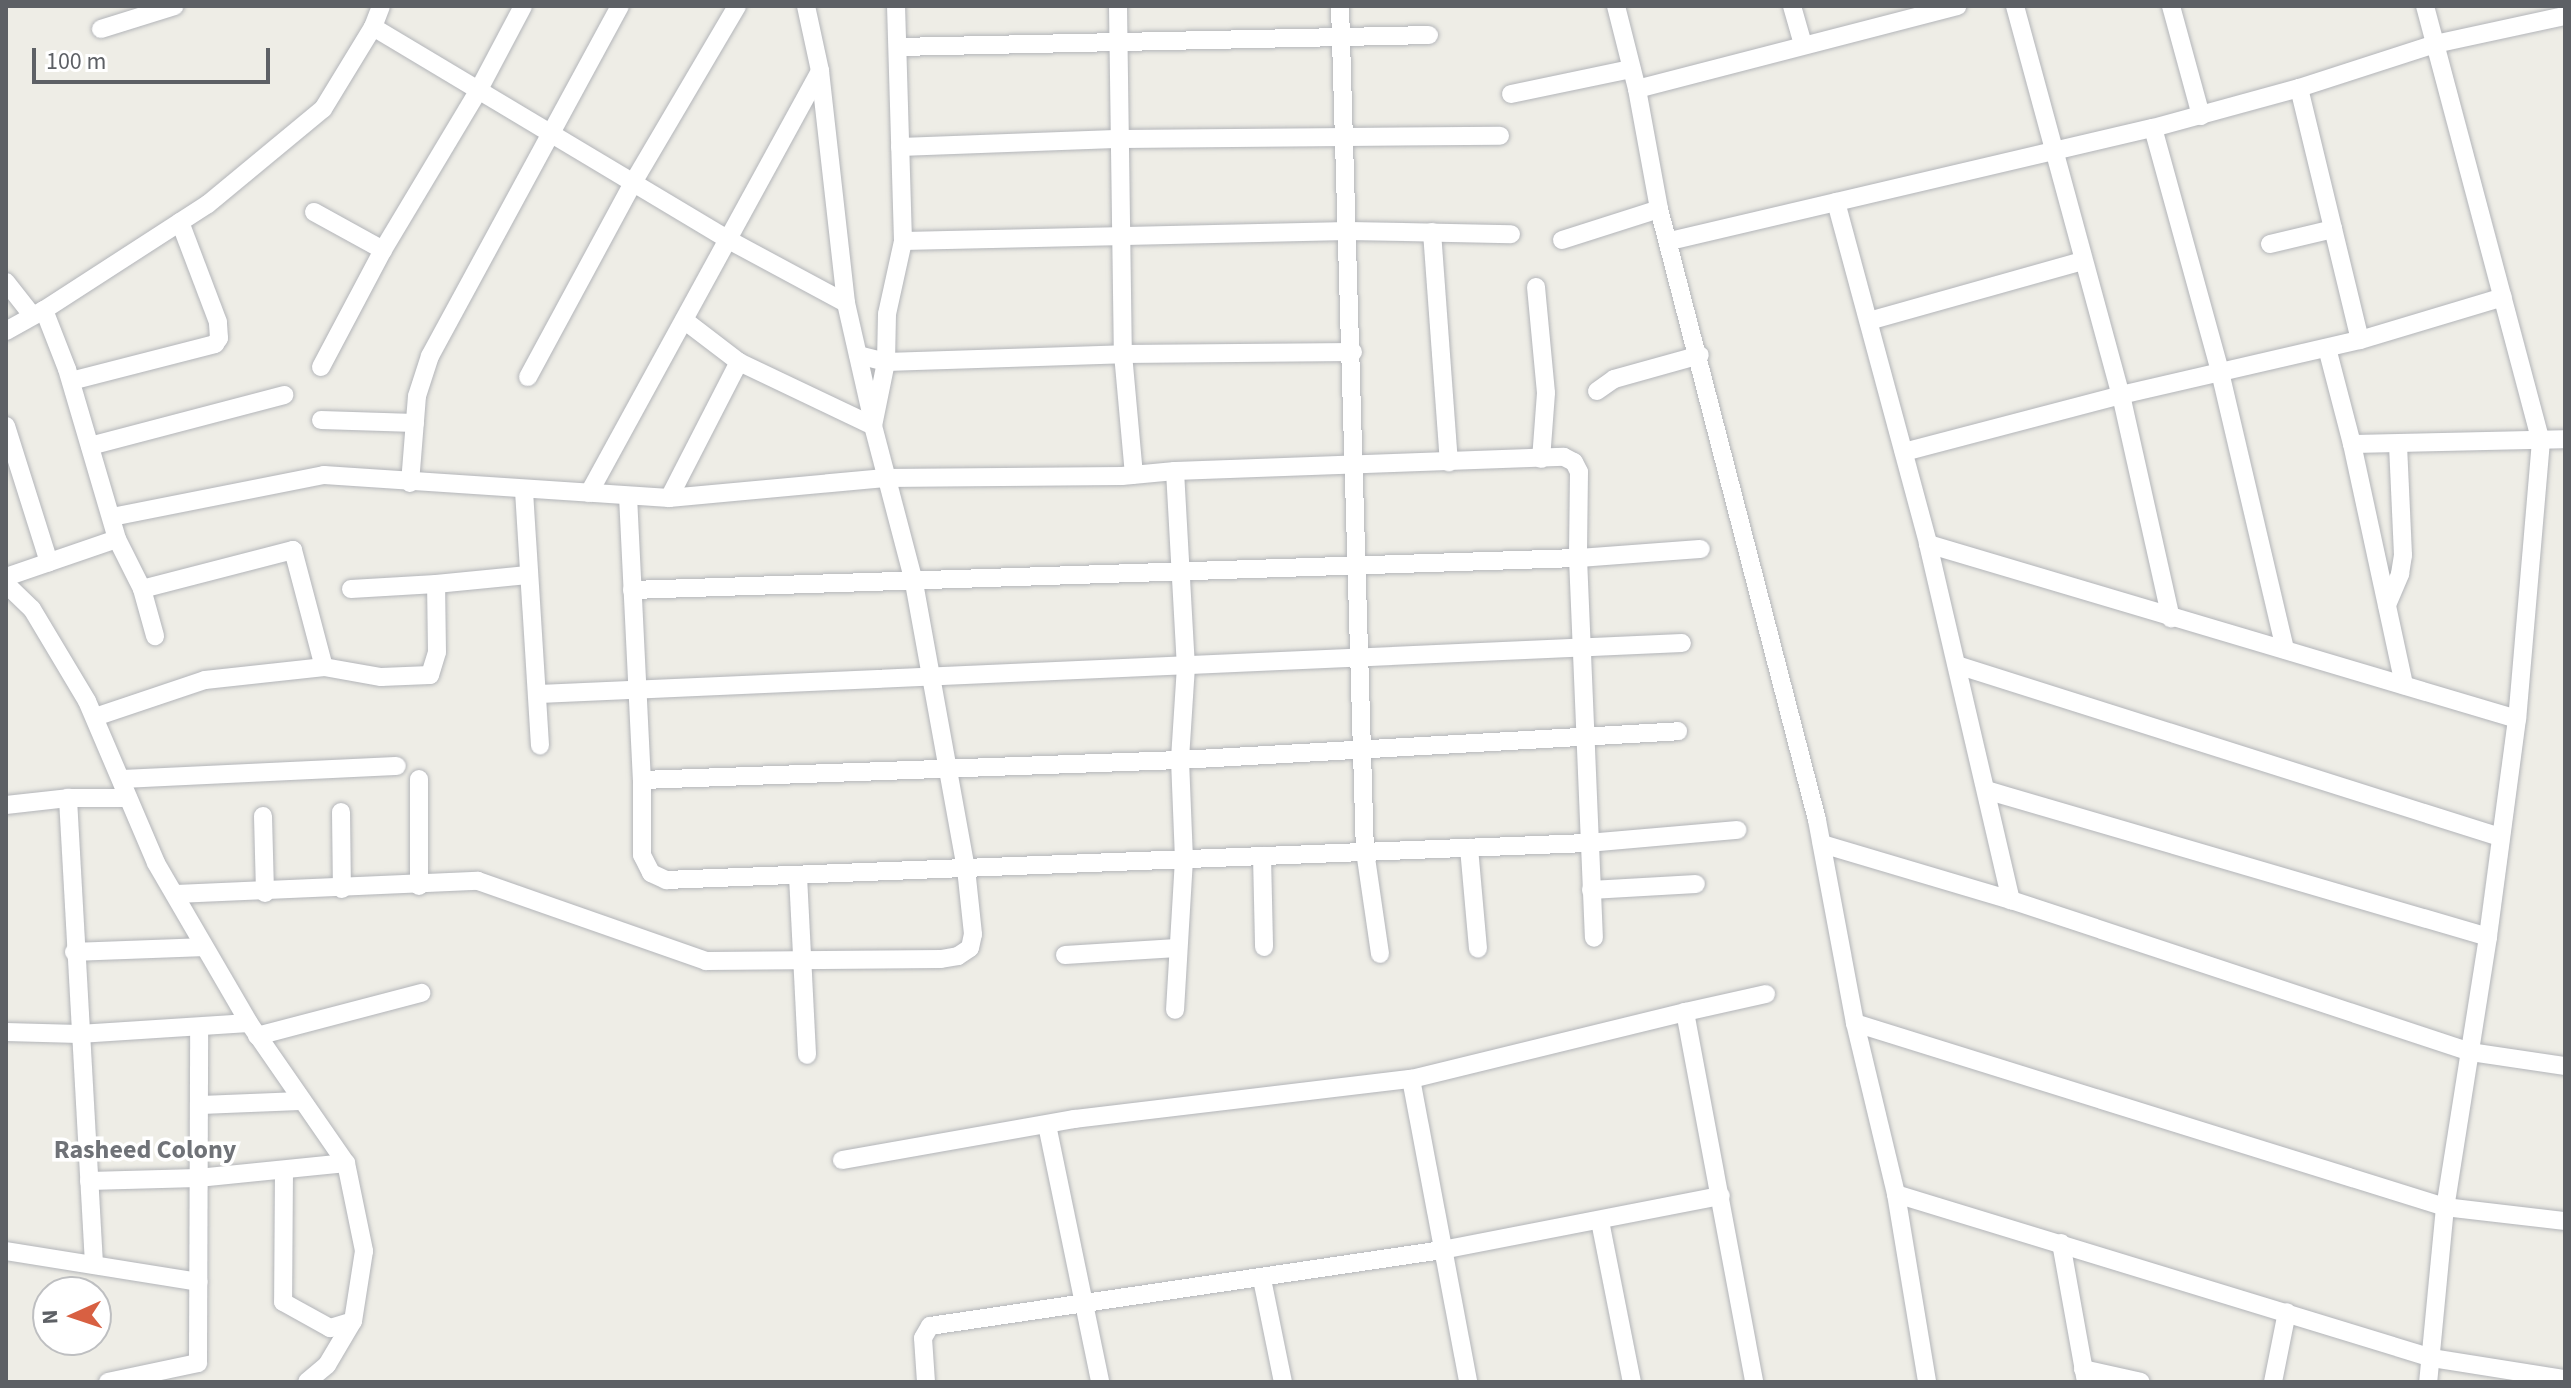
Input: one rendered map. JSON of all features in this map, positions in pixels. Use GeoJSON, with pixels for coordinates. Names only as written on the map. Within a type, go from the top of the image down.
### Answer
{"type":"FeatureCollection","features":[{"type":"Feature","properties":{"kind":"street"},"geometry":{"type":"LineString","coordinates":[[101,29],[175,6]]}},
{"type":"Feature","properties":{"kind":"street"},"geometry":{"type":"LineString","coordinates":[[6,331],[208,204],[323,109],[373,27],[381,6]]}},
{"type":"Feature","properties":{"kind":"street"},"geometry":{"type":"LineString","coordinates":[[321,367],[383,250],[477,93],[523,6]]}},
{"type":"Feature","properties":{"kind":"street"},"geometry":{"type":"LineString","coordinates":[[410,483],[417,396],[430,356],[620,6]]}},
{"type":"Feature","properties":{"kind":"street"},"geometry":{"type":"LineString","coordinates":[[528,377],[634,181],[737,6]]}},
{"type":"Feature","properties":{"kind":"street"},"geometry":{"type":"LineString","coordinates":[[176,894],[265,893],[478,881],[706,961],[958,956],[970,948],[973,934],[966,869],[914,582],[885,478],[846,303],[820,71],[806,6]]}},
{"type":"Feature","properties":{"kind":"street"},"geometry":{"type":"LineString","coordinates":[[873,426],[886,362],[887,314],[903,241],[896,6]]}},
{"type":"Feature","properties":{"kind":"street"},"geometry":{"type":"LineString","coordinates":[[1118,6],[1123,354],[1134,475]]}},
{"type":"Feature","properties":{"kind":"street"},"geometry":{"type":"LineString","coordinates":[[1340,6],[1353,352],[1365,851],[1380,954]]}},
{"type":"Feature","properties":{"kind":"street"},"geometry":{"type":"LineString","coordinates":[[1616,6],[1637,89],[1659,209],[1700,355],[1822,844],[1855,1023],[1896,1194],[1927,1382]]}},
{"type":"Feature","properties":{"kind":"street"},"geometry":{"type":"LineString","coordinates":[[1792,6],[1803,44]]}},
{"type":"Feature","properties":{"kind":"street"},"geometry":{"type":"LineString","coordinates":[[1637,89],[1957,6]]}},
{"type":"Feature","properties":{"kind":"street"},"geometry":{"type":"LineString","coordinates":[[2015,6],[2121,395],[2171,618]]}},
{"type":"Feature","properties":{"kind":"street"},"geometry":{"type":"LineString","coordinates":[[2171,6],[2201,116]]}},
{"type":"Feature","properties":{"kind":"street"},"geometry":{"type":"LineString","coordinates":[[2425,6],[2541,441],[2517,719],[2488,937],[2445,1207],[2428,1382]]}},
{"type":"Feature","properties":{"kind":"street"},"geometry":{"type":"LineString","coordinates":[[1670,241],[2201,116],[2435,44],[2565,16]]}},
{"type":"Feature","properties":{"kind":"street"},"geometry":{"type":"LineString","coordinates":[[373,27],[477,93],[634,181],[727,239],[846,303]]}},
{"type":"Feature","properties":{"kind":"street"},"geometry":{"type":"LineString","coordinates":[[898,47],[1429,35]]}},
{"type":"Feature","properties":{"kind":"street"},"geometry":{"type":"LineString","coordinates":[[1511,94],[1631,69]]}},
{"type":"Feature","properties":{"kind":"street"},"geometry":{"type":"LineString","coordinates":[[589,493],[820,71]]}},
{"type":"Feature","properties":{"kind":"street"},"geometry":{"type":"LineString","coordinates":[[2299,88],[2360,340]]}},
{"type":"Feature","properties":{"kind":"street"},"geometry":{"type":"LineString","coordinates":[[2153,128],[2220,372],[2285,649]]}},
{"type":"Feature","properties":{"kind":"street"},"geometry":{"type":"LineString","coordinates":[[900,147],[1122,139],[1500,136]]}},
{"type":"Feature","properties":{"kind":"street"},"geometry":{"type":"LineString","coordinates":[[1836,202],[1928,544],[2011,900]]}},
{"type":"Feature","properties":{"kind":"street"},"geometry":{"type":"LineString","coordinates":[[1562,240],[1659,209]]}},
{"type":"Feature","properties":{"kind":"street"},"geometry":{"type":"LineString","coordinates":[[314,212],[383,250]]}},
{"type":"Feature","properties":{"kind":"street"},"geometry":{"type":"LineString","coordinates":[[71,381],[215,344],[219,338],[218,322],[180,222]]}},
{"type":"Feature","properties":{"kind":"street"},"geometry":{"type":"LineString","coordinates":[[2270,244],[2333,229]]}},
{"type":"Feature","properties":{"kind":"street"},"geometry":{"type":"LineString","coordinates":[[903,241],[1348,231],[1511,234]]}},
{"type":"Feature","properties":{"kind":"street"},"geometry":{"type":"LineString","coordinates":[[1432,232],[1449,462]]}},
{"type":"Feature","properties":{"kind":"street"},"geometry":{"type":"LineString","coordinates":[[1869,321],[2083,261]]}},
{"type":"Feature","properties":{"kind":"street"},"geometry":{"type":"LineString","coordinates":[[6,282],[38,313],[71,381],[117,539],[142,589],[155,636]]}},
{"type":"Feature","properties":{"kind":"street"},"geometry":{"type":"LineString","coordinates":[[1536,287],[1546,393],[1541,459]]}},
{"type":"Feature","properties":{"kind":"street"},"geometry":{"type":"LineString","coordinates":[[1904,452],[2121,395],[2360,340],[2503,297]]}},
{"type":"Feature","properties":{"kind":"street"},"geometry":{"type":"LineString","coordinates":[[684,320],[739,362],[873,426]]}},
{"type":"Feature","properties":{"kind":"street"},"geometry":{"type":"LineString","coordinates":[[2327,348],[2352,444],[2404,685]]}},
{"type":"Feature","properties":{"kind":"street"},"geometry":{"type":"LineString","coordinates":[[858,355],[886,362],[1123,354],[1353,352]]}},
{"type":"Feature","properties":{"kind":"street"},"geometry":{"type":"LineString","coordinates":[[1597,391],[1614,379],[1700,355]]}},
{"type":"Feature","properties":{"kind":"street"},"geometry":{"type":"LineString","coordinates":[[669,498],[739,362]]}},
{"type":"Feature","properties":{"kind":"street"},"geometry":{"type":"LineString","coordinates":[[90,446],[284,395]]}},
{"type":"Feature","properties":{"kind":"street"},"geometry":{"type":"LineString","coordinates":[[321,420],[415,423]]}},
{"type":"Feature","properties":{"kind":"street"},"geometry":{"type":"LineString","coordinates":[[6,426],[49,562]]}},
{"type":"Feature","properties":{"kind":"street"},"geometry":{"type":"LineString","coordinates":[[2352,444],[2565,439]]}},
{"type":"Feature","properties":{"kind":"street"},"geometry":{"type":"LineString","coordinates":[[2387,605],[2400,574],[2403,555],[2398,444]]}},
{"type":"Feature","properties":{"kind":"street"},"geometry":{"type":"LineString","coordinates":[[112,517],[324,475],[524,491],[669,498],[885,478],[1134,475],[1564,457],[1574,462],[1579,472],[1578,558],[1594,938]]}},
{"type":"Feature","properties":{"kind":"street"},"geometry":{"type":"LineString","coordinates":[[1175,471],[1178,571],[1186,666],[1180,760],[1184,859],[1175,1010]]}},
{"type":"Feature","properties":{"kind":"street"},"geometry":{"type":"LineString","coordinates":[[524,491],[540,745]]}},
{"type":"Feature","properties":{"kind":"street"},"geometry":{"type":"LineString","coordinates":[[628,496],[642,780],[642,855],[651,873],[666,880],[1588,843],[1737,830]]}},
{"type":"Feature","properties":{"kind":"street"},"geometry":{"type":"LineString","coordinates":[[6,577],[117,539]]}},
{"type":"Feature","properties":{"kind":"street"},"geometry":{"type":"LineString","coordinates":[[1928,544],[2517,719]]}},
{"type":"Feature","properties":{"kind":"street"},"geometry":{"type":"LineString","coordinates":[[632,590],[1578,558],[1701,549]]}},
{"type":"Feature","properties":{"kind":"street"},"geometry":{"type":"LineString","coordinates":[[142,589],[293,550],[324,667]]}},
{"type":"Feature","properties":{"kind":"street"},"geometry":{"type":"LineString","coordinates":[[351,589],[528,575]]}},
{"type":"Feature","properties":{"kind":"street"},"geometry":{"type":"LineString","coordinates":[[6,584],[32,609],[95,717],[156,863],[204,947],[253,1030],[346,1163],[364,1251],[353,1321],[327,1365],[307,1382]]}},
{"type":"Feature","properties":{"kind":"street"},"geometry":{"type":"LineString","coordinates":[[95,717],[205,680],[324,667],[381,677],[430,675],[437,652],[436,584]]}},
{"type":"Feature","properties":{"kind":"street"},"geometry":{"type":"LineString","coordinates":[[539,694],[638,692],[931,675],[1682,643]]}},
{"type":"Feature","properties":{"kind":"street"},"geometry":{"type":"LineString","coordinates":[[1957,665],[2500,837]]}},
{"type":"Feature","properties":{"kind":"street"},"geometry":{"type":"LineString","coordinates":[[642,780],[1180,760],[1678,731]]}},
{"type":"Feature","properties":{"kind":"street"},"geometry":{"type":"LineString","coordinates":[[121,779],[397,766]]}},
{"type":"Feature","properties":{"kind":"street"},"geometry":{"type":"LineString","coordinates":[[419,779],[419,886]]}},
{"type":"Feature","properties":{"kind":"street"},"geometry":{"type":"LineString","coordinates":[[1986,790],[2488,937]]}},
{"type":"Feature","properties":{"kind":"street"},"geometry":{"type":"LineString","coordinates":[[6,805],[68,798],[128,798]]}},
{"type":"Feature","properties":{"kind":"street"},"geometry":{"type":"LineString","coordinates":[[68,798],[74,952],[94,1264]]}},
{"type":"Feature","properties":{"kind":"street"},"geometry":{"type":"LineString","coordinates":[[341,812],[342,889]]}},
{"type":"Feature","properties":{"kind":"street"},"geometry":{"type":"LineString","coordinates":[[263,816],[265,893]]}},
{"type":"Feature","properties":{"kind":"street"},"geometry":{"type":"LineString","coordinates":[[1822,844],[2011,900],[2470,1052],[2565,1066]]}},
{"type":"Feature","properties":{"kind":"street"},"geometry":{"type":"LineString","coordinates":[[1469,848],[1478,949]]}},
{"type":"Feature","properties":{"kind":"street"},"geometry":{"type":"LineString","coordinates":[[1262,856],[1264,947]]}},
{"type":"Feature","properties":{"kind":"street"},"geometry":{"type":"LineString","coordinates":[[798,876],[807,1055]]}},
{"type":"Feature","properties":{"kind":"street"},"geometry":{"type":"LineString","coordinates":[[1591,890],[1696,884]]}},
{"type":"Feature","properties":{"kind":"street"},"geometry":{"type":"LineString","coordinates":[[74,952],[204,947]]}},
{"type":"Feature","properties":{"kind":"street"},"geometry":{"type":"LineString","coordinates":[[1065,955],[1177,948]]}},
{"type":"Feature","properties":{"kind":"street"},"geometry":{"type":"LineString","coordinates":[[6,1032],[79,1034],[199,1027],[253,1030],[421,993]]}},
{"type":"Feature","properties":{"kind":"street"},"geometry":{"type":"LineString","coordinates":[[842,1160],[1047,1125],[1411,1079],[1766,994]]}},
{"type":"Feature","properties":{"kind":"street"},"geometry":{"type":"LineString","coordinates":[[1685,1012],[1754,1382]]}},
{"type":"Feature","properties":{"kind":"street"},"geometry":{"type":"LineString","coordinates":[[1855,1023],[2445,1207],[2565,1221]]}},
{"type":"Feature","properties":{"kind":"street"},"geometry":{"type":"LineString","coordinates":[[108,1382],[198,1363],[199,1027]]}},
{"type":"Feature","properties":{"kind":"street"},"geometry":{"type":"LineString","coordinates":[[1411,1079],[1468,1382]]}},
{"type":"Feature","properties":{"kind":"street"},"geometry":{"type":"LineString","coordinates":[[201,1105],[300,1101]]}},
{"type":"Feature","properties":{"kind":"street"},"geometry":{"type":"LineString","coordinates":[[1047,1125],[1087,1304],[1100,1382]]}},
{"type":"Feature","properties":{"kind":"street"},"geometry":{"type":"LineString","coordinates":[[89,1181],[198,1178],[346,1163]]}},
{"type":"Feature","properties":{"kind":"street"},"geometry":{"type":"LineString","coordinates":[[284,1170],[283,1302],[330,1328],[353,1321]]}},
{"type":"Feature","properties":{"kind":"street"},"geometry":{"type":"LineString","coordinates":[[1896,1194],[2432,1358],[2554,1379]]}},
{"type":"Feature","properties":{"kind":"street"},"geometry":{"type":"LineString","coordinates":[[926,1382],[923,1338],[924,1331],[930,1326],[1442,1250],[1721,1196]]}},
{"type":"Feature","properties":{"kind":"street"},"geometry":{"type":"LineString","coordinates":[[1600,1221],[1632,1382]]}},
{"type":"Feature","properties":{"kind":"street"},"geometry":{"type":"LineString","coordinates":[[2061,1243],[2085,1375],[2141,1382]]}},
{"type":"Feature","properties":{"kind":"street"},"geometry":{"type":"LineString","coordinates":[[6,1251],[199,1282]]}},
{"type":"Feature","properties":{"kind":"street"},"geometry":{"type":"LineString","coordinates":[[1262,1279],[1283,1382]]}},
{"type":"Feature","properties":{"kind":"street"},"geometry":{"type":"LineString","coordinates":[[2273,1382],[2287,1312]]}},
{"type":"Feature","properties":{"kind":"district","name":"Rasheed Colony"},"geometry":{"type":"Point","coordinates":[145,1150]}}]}
